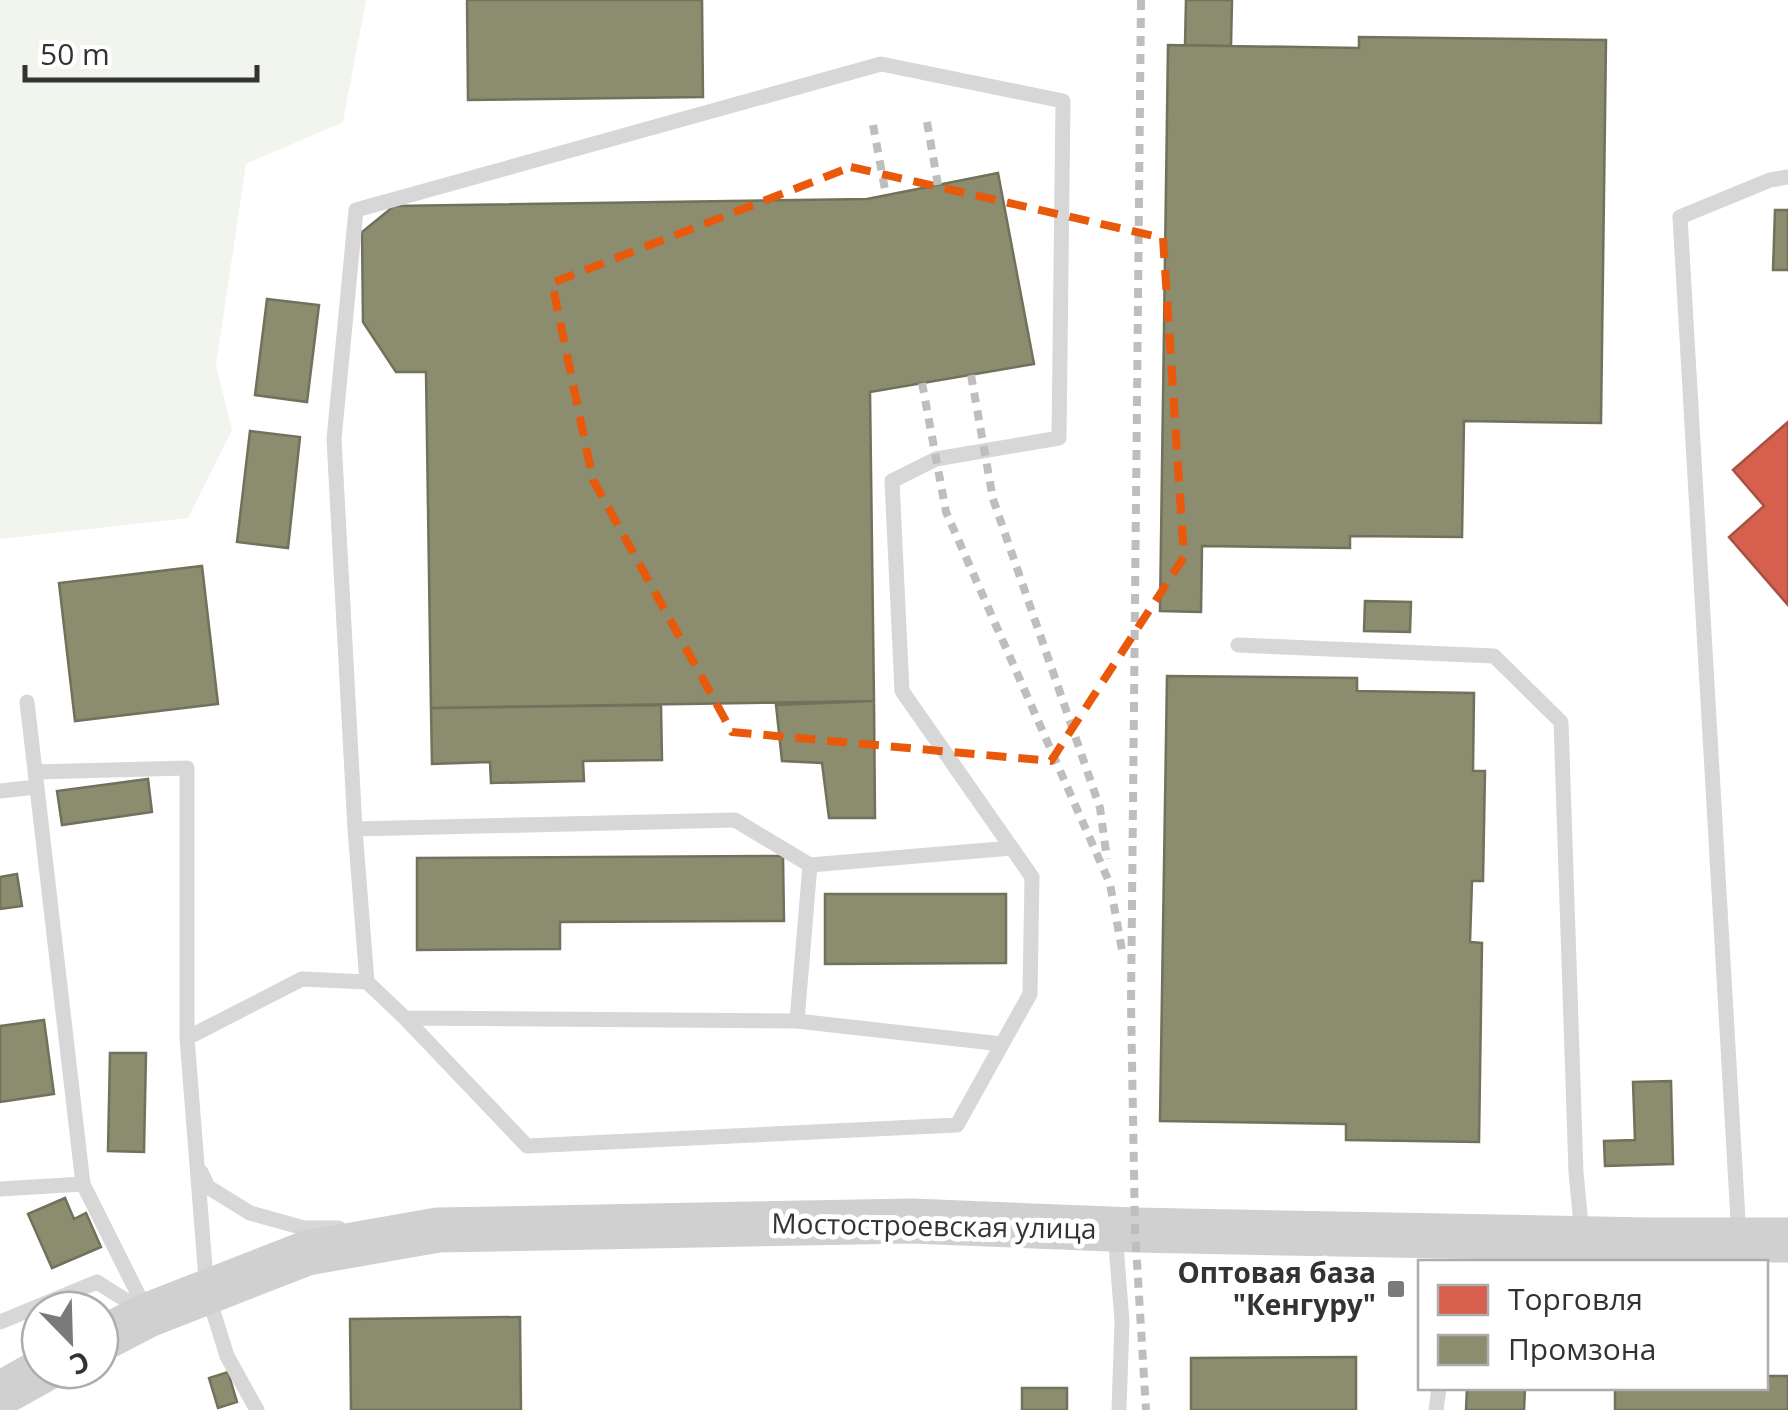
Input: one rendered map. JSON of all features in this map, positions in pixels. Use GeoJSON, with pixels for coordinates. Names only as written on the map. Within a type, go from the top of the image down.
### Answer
{"type":"FeatureCollection","features":[{"type":"Feature","properties":{"kind":"main road","name":"Мостостроевская улица"},"geometry":{"type":"LineString","coordinates":[[120,1329],[148,1314],[307,1253],[438,1230],[912,1221],[1447,1242],[1788,1240]]}},
{"type":"Feature","properties":{"kind":"lane"},"geometry":{"type":"LineString","coordinates":[[187,1038],[302,978],[367,982],[527,1146],[957,1125],[1030,994],[1032,877],[902,690],[892,481],[936,459],[1059,438],[1063,101],[881,64],[356,210],[334,439],[367,982]]}},
{"type":"Feature","properties":{"kind":"lane"},"geometry":{"type":"LineString","coordinates":[[1739,1241],[1680,217],[1770,180],[1788,177]]}},
{"type":"Feature","properties":{"kind":"lane"},"geometry":{"type":"LineString","coordinates":[[1238,645],[1494,656],[1561,722],[1576,1172],[1583,1239]]}},
{"type":"Feature","properties":{"kind":"lane"},"geometry":{"type":"LineString","coordinates":[[27,702],[83,1184],[148,1314]]}},
{"type":"Feature","properties":{"kind":"lane"},"geometry":{"type":"LineString","coordinates":[[0,792],[36,780],[187,768],[187,1038],[207,1292],[227,1356],[257,1410]]}},
{"type":"Feature","properties":{"kind":"lane"},"geometry":{"type":"LineString","coordinates":[[356,829],[734,820],[810,864],[1012,848]]}},
{"type":"Feature","properties":{"kind":"lane"},"geometry":{"type":"LineString","coordinates":[[797,1021],[810,864]]}},
{"type":"Feature","properties":{"kind":"lane"},"geometry":{"type":"LineString","coordinates":[[405,1018],[797,1021],[1002,1044]]}},
{"type":"Feature","properties":{"kind":"lane"},"geometry":{"type":"LineString","coordinates":[[197,1164],[208,1188],[250,1212],[304,1228],[438,1230]]}},
{"type":"Feature","properties":{"kind":"lane"},"geometry":{"type":"LineString","coordinates":[[0,1189],[83,1184]]}},
{"type":"Feature","properties":{"kind":"lane"},"geometry":{"type":"LineString","coordinates":[[1114,1228],[1122,1321],[1119,1410]]}},
{"type":"Feature","properties":{"kind":"lane"},"geometry":{"type":"LineString","coordinates":[[0,1322],[97,1282],[148,1314]]}},
{"type":"Feature","properties":{"kind":"highlighted area"},"geometry":{"type":"Polygon","coordinates":[[[851,167],[1163,238],[1184,557],[1051,761],[732,732],[593,480],[552,283],[851,167]]]}},
{"type":"Feature","properties":{"kind":"shaded area"},"geometry":{"type":"Polygon","coordinates":[[[0,0],[366,0],[343,122],[246,164],[216,365],[232,430],[188,518],[0,539],[0,0]]]}},
{"type":"Feature","properties":{"kind":"building: Торговля"},"geometry":{"type":"Polygon","coordinates":[[[1788,422],[1788,605],[1729,537],[1764,506],[1733,470],[1788,422]]]}},
{"type":"Feature","properties":{"kind":"building: Промзона"},"geometry":{"type":"Polygon","coordinates":[[[467,0],[702,0],[703,97],[468,100],[467,0]]]}},
{"type":"Feature","properties":{"kind":"building: Промзона"},"geometry":{"type":"Polygon","coordinates":[[[1186,0],[1232,0],[1231,46],[1185,45],[1186,0]]]}},
{"type":"Feature","properties":{"kind":"building: Промзона"},"geometry":{"type":"Polygon","coordinates":[[[1359,37],[1606,40],[1601,423],[1464,421],[1462,537],[1350,536],[1350,548],[1202,546],[1201,612],[1160,611],[1168,45],[1359,48],[1359,37]]]}},
{"type":"Feature","properties":{"kind":"building: Промзона"},"geometry":{"type":"Polygon","coordinates":[[[998,173],[1034,364],[870,392],[874,701],[431,708],[426,372],[396,372],[363,322],[362,232],[394,206],[867,199],[998,173]]]}},
{"type":"Feature","properties":{"kind":"building: Промзона"},"geometry":{"type":"Polygon","coordinates":[[[1775,210],[1788,210],[1788,270],[1773,270],[1775,210]]]}},
{"type":"Feature","properties":{"kind":"building: Промзона"},"geometry":{"type":"Polygon","coordinates":[[[267,299],[319,305],[307,402],[255,395],[267,299]]]}},
{"type":"Feature","properties":{"kind":"building: Промзона"},"geometry":{"type":"Polygon","coordinates":[[[250,431],[300,437],[288,548],[237,542],[250,431]]]}},
{"type":"Feature","properties":{"kind":"building: Промзона"},"geometry":{"type":"Polygon","coordinates":[[[202,566],[218,704],[75,721],[59,583],[202,566]]]}},
{"type":"Feature","properties":{"kind":"building: Промзона"},"geometry":{"type":"Polygon","coordinates":[[[1365,601],[1411,602],[1410,632],[1364,631],[1365,601]]]}},
{"type":"Feature","properties":{"kind":"building: Промзона"},"geometry":{"type":"Polygon","coordinates":[[[1167,676],[1357,678],[1357,691],[1474,693],[1473,771],[1485,771],[1483,881],[1472,881],[1470,942],[1482,943],[1479,1142],[1346,1140],[1346,1124],[1160,1121],[1167,676]]]}},
{"type":"Feature","properties":{"kind":"building: Промзона"},"geometry":{"type":"Polygon","coordinates":[[[874,701],[875,818],[829,818],[822,763],[782,761],[776,705],[874,701]]]}},
{"type":"Feature","properties":{"kind":"building: Промзона"},"geometry":{"type":"Polygon","coordinates":[[[661,705],[662,760],[583,761],[584,781],[491,783],[490,762],[432,764],[431,708],[661,705]]]}},
{"type":"Feature","properties":{"kind":"building: Промзона"},"geometry":{"type":"Polygon","coordinates":[[[148,779],[152,812],[62,825],[57,791],[148,779]]]}},
{"type":"Feature","properties":{"kind":"building: Промзона"},"geometry":{"type":"Polygon","coordinates":[[[783,856],[784,921],[560,922],[560,949],[417,950],[417,858],[783,856]]]}},
{"type":"Feature","properties":{"kind":"building: Промзона"},"geometry":{"type":"Polygon","coordinates":[[[17,874],[22,906],[0,909],[0,877],[17,874]]]}},
{"type":"Feature","properties":{"kind":"building: Промзона"},"geometry":{"type":"Polygon","coordinates":[[[825,894],[1006,894],[1006,963],[825,964],[825,894]]]}},
{"type":"Feature","properties":{"kind":"building: Промзона"},"geometry":{"type":"Polygon","coordinates":[[[44,1020],[54,1094],[0,1102],[0,1026],[44,1020]]]}},
{"type":"Feature","properties":{"kind":"building: Промзона"},"geometry":{"type":"Polygon","coordinates":[[[110,1053],[146,1053],[144,1152],[108,1151],[110,1053]]]}},
{"type":"Feature","properties":{"kind":"building: Промзона"},"geometry":{"type":"Polygon","coordinates":[[[1671,1081],[1673,1164],[1605,1166],[1604,1141],[1635,1140],[1633,1082],[1671,1081]]]}},
{"type":"Feature","properties":{"kind":"building: Промзона"},"geometry":{"type":"Polygon","coordinates":[[[65,1198],[74,1219],[86,1213],[101,1247],[52,1268],[28,1214],[65,1198]]]}},
{"type":"Feature","properties":{"kind":"building: Промзона"},"geometry":{"type":"Polygon","coordinates":[[[520,1317],[521,1410],[351,1410],[350,1319],[520,1317]]]}},
{"type":"Feature","properties":{"kind":"building: Промзона"},"geometry":{"type":"Polygon","coordinates":[[[1356,1357],[1356,1410],[1191,1410],[1191,1358],[1356,1357]]]}},
{"type":"Feature","properties":{"kind":"building: Промзона"},"geometry":{"type":"Polygon","coordinates":[[[228,1372],[237,1402],[218,1408],[209,1378],[228,1372]]]}},
{"type":"Feature","properties":{"kind":"building: Промзона"},"geometry":{"type":"Polygon","coordinates":[[[1768,1376],[1788,1376],[1788,1410],[1615,1410],[1615,1390],[1768,1390],[1768,1376]]]}},
{"type":"Feature","properties":{"kind":"building: Промзона"},"geometry":{"type":"Polygon","coordinates":[[[1022,1388],[1067,1388],[1067,1410],[1022,1410],[1022,1388]]]}},
{"type":"Feature","properties":{"kind":"building: Промзона"},"geometry":{"type":"Polygon","coordinates":[[[1467,1390],[1525,1390],[1524,1410],[1466,1410],[1467,1390]]]}},
{"type":"Feature","properties":{"kind":"railway"},"geometry":{"type":"LineString","coordinates":[[1141,0],[1131,1004],[1135,1230],[1146,1410]]}},
{"type":"Feature","properties":{"kind":"railway"},"geometry":{"type":"LineString","coordinates":[[927,122],[938,185]]}},
{"type":"Feature","properties":{"kind":"railway"},"geometry":{"type":"LineString","coordinates":[[873,125],[886,195]]}},
{"type":"Feature","properties":{"kind":"railway"},"geometry":{"type":"LineString","coordinates":[[971,375],[993,499],[1100,808],[1107,859]]}},
{"type":"Feature","properties":{"kind":"railway"},"geometry":{"type":"LineString","coordinates":[[922,383],[946,512],[1110,884],[1122,950]]}},
{"type":"Feature","properties":{"kind":"place","name":"Оптовая база \"Кенгуру\""},"geometry":{"type":"Point","coordinates":[1396,1289]}}]}
